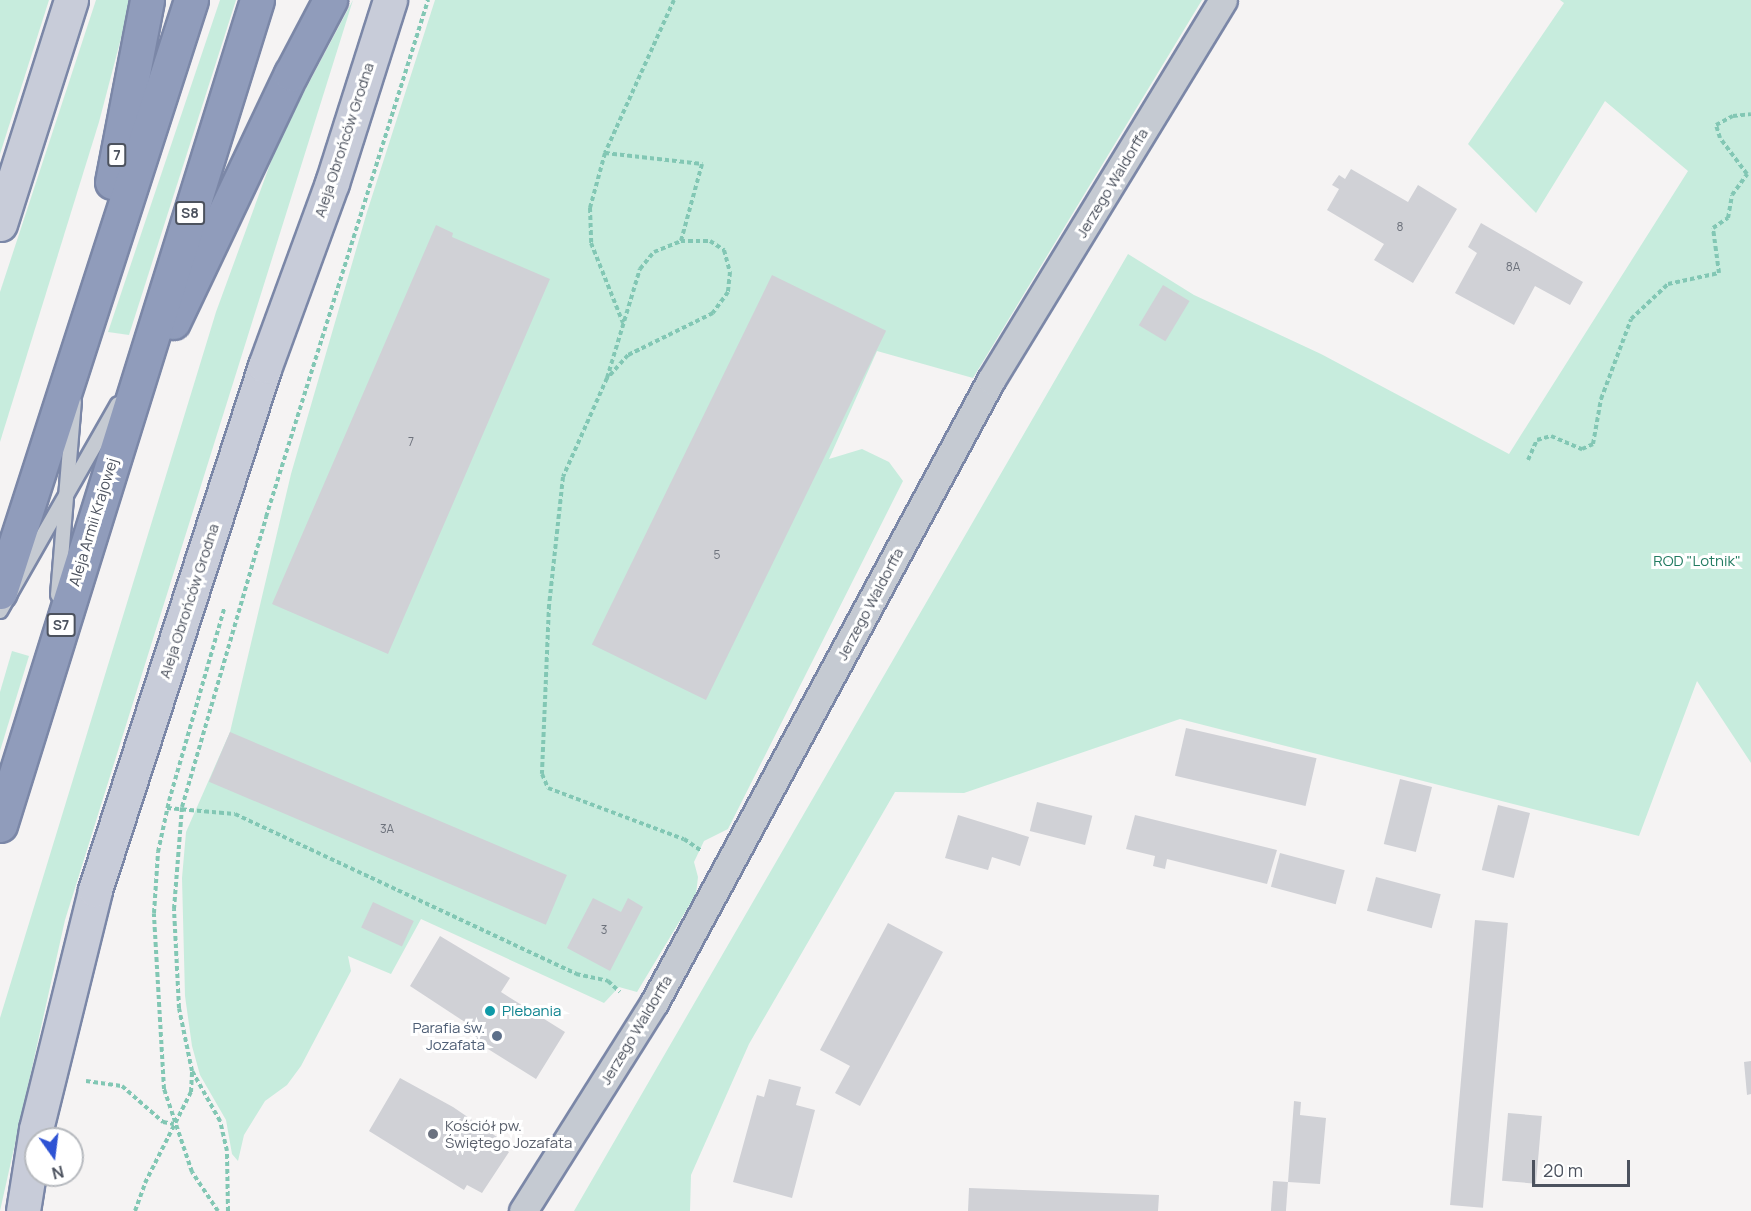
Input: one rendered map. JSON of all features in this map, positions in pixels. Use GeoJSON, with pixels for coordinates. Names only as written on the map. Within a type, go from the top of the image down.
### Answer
{"type":"FeatureCollection","features":[{"type":"Feature","properties":{"kind":"highway","name":"7"},"geometry":{"type":"LineString","coordinates":[[84,324],[147,0]]}},
{"type":"Feature","properties":{"kind":"highway"},"geometry":{"type":"LineString","coordinates":[[0,592],[84,324],[191,0]]}},
{"type":"Feature","properties":{"kind":"highway","name":"S8"},"geometry":{"type":"LineString","coordinates":[[123,426],[257,0]]}},
{"type":"Feature","properties":{"kind":"highway"},"geometry":{"type":"LineString","coordinates":[[123,426],[291,74],[330,0]]}},
{"type":"Feature","properties":{"kind":"highway","name":"Aleja Armii Krajowej"},"geometry":{"type":"LineString","coordinates":[[0,825],[123,426]]}},
{"type":"Feature","properties":{"kind":"main road"},"geometry":{"type":"LineString","coordinates":[[0,224],[71,0]]}},
{"type":"Feature","properties":{"kind":"main road","name":"Aleja Obrońców Grodna"},"geometry":{"type":"LineString","coordinates":[[23,1211],[38,1118],[95,890],[265,366],[332,183],[390,0]]}},
{"type":"Feature","properties":{"kind":"street","name":"Jerzego Waldorffa"},"geometry":{"type":"LineString","coordinates":[[523,1211],[654,1003],[992,381],[1222,0]]}},
{"type":"Feature","properties":{"kind":"lane"},"geometry":{"type":"LineString","coordinates":[[54,649],[84,324]]}},
{"type":"Feature","properties":{"kind":"lane"},"geometry":{"type":"LineString","coordinates":[[0,611],[144,358]]}},
{"type":"Feature","properties":{"kind":"path"},"geometry":{"type":"LineString","coordinates":[[135,1211],[191,1092],[192,1071],[179,1008],[174,909],[182,807],[269,506],[428,0]]}},
{"type":"Feature","properties":{"kind":"path"},"geometry":{"type":"LineString","coordinates":[[623,323],[591,243],[590,208],[605,153],[674,0]]}},
{"type":"Feature","properties":{"kind":"path"},"geometry":{"type":"LineString","coordinates":[[1528,460],[1537,440],[1551,436],[1582,449],[1593,444],[1601,399],[1631,319],[1668,284],[1719,273],[1713,228],[1728,218],[1732,195],[1747,174],[1720,138],[1716,125],[1733,116],[1751,114]]}},
{"type":"Feature","properties":{"kind":"path"},"geometry":{"type":"LineString","coordinates":[[605,153],[702,164],[681,241]]}},
{"type":"Feature","properties":{"kind":"path"},"geometry":{"type":"LineString","coordinates":[[607,378],[628,356],[713,313],[728,292],[730,272],[724,250],[710,242],[681,241],[654,252],[640,269],[607,378],[563,477],[549,605],[542,774],[548,788],[684,839],[727,869]]}},
{"type":"Feature","properties":{"kind":"path"},"geometry":{"type":"LineString","coordinates":[[218,1211],[192,1172],[164,1089],[154,913],[158,852],[167,808],[225,605]]}},
{"type":"Feature","properties":{"kind":"path"},"geometry":{"type":"LineString","coordinates":[[167,808],[182,807],[235,814],[576,974],[608,981],[620,992]]}},
{"type":"Feature","properties":{"kind":"path"},"geometry":{"type":"LineString","coordinates":[[192,1071],[220,1121],[226,1151],[228,1211]]}},
{"type":"Feature","properties":{"kind":"path"},"geometry":{"type":"LineString","coordinates":[[86,1081],[122,1086],[164,1122],[175,1124]]}},
{"type":"Feature","properties":{"kind":"green space"},"geometry":{"type":"Polygon","coordinates":[[[0,0],[49,0],[0,154],[0,0]]]}},
{"type":"Feature","properties":{"kind":"green space"},"geometry":{"type":"Polygon","coordinates":[[[96,0],[131,0],[99,122],[0,442],[0,292],[96,0]]]}},
{"type":"Feature","properties":{"kind":"green space"},"geometry":{"type":"Polygon","coordinates":[[[220,0],[236,0],[129,335],[108,332],[220,0]]]}},
{"type":"Feature","properties":{"kind":"green space"},"geometry":{"type":"Polygon","coordinates":[[[353,0],[65,920],[0,1211],[0,1018],[216,312],[280,137],[353,0]]]}},
{"type":"Feature","properties":{"kind":"green space"},"geometry":{"type":"Polygon","coordinates":[[[435,0],[1202,0],[973,378],[877,351],[829,459],[862,449],[889,462],[903,481],[728,829],[704,841],[694,862],[698,877],[696,894],[637,992],[619,987],[604,1003],[421,919],[391,974],[348,956],[351,971],[301,1066],[287,1085],[265,1101],[244,1135],[238,1161],[232,1154],[226,1120],[200,1075],[192,1046],[185,996],[182,878],[186,832],[230,732],[291,474],[367,212],[435,0]]]}},
{"type":"Feature","properties":{"kind":"green space","name":"ROD \"Lotnik\""},"geometry":{"type":"Polygon","coordinates":[[[1560,0],[1751,0],[1751,763],[1697,681],[1639,836],[1180,719],[964,793],[895,792],[749,1044],[691,1175],[690,1211],[574,1211],[1128,254],[1194,295],[1321,354],[1509,454],[1688,171],[1605,101],[1536,213],[1468,144],[1564,3],[1560,0]]]}},
{"type":"Feature","properties":{"kind":"green space"},"geometry":{"type":"Polygon","coordinates":[[[12,651],[29,656],[0,751],[0,692],[12,651]]]}},
{"type":"Feature","properties":{"kind":"building"},"geometry":{"type":"Polygon","coordinates":[[[1351,169],[1408,202],[1418,185],[1457,209],[1413,283],[1374,260],[1384,244],[1327,210],[1339,189],[1332,185],[1339,175],[1345,179],[1351,169]]]}},
{"type":"Feature","properties":{"kind":"building"},"geometry":{"type":"Polygon","coordinates":[[[1481,223],[1583,282],[1570,305],[1535,286],[1514,325],[1455,293],[1477,253],[1468,247],[1481,223]]]}},
{"type":"Feature","properties":{"kind":"building"},"geometry":{"type":"Polygon","coordinates":[[[436,225],[453,233],[452,237],[550,279],[388,654],[272,604],[436,225]]]}},
{"type":"Feature","properties":{"kind":"building"},"geometry":{"type":"Polygon","coordinates":[[[772,275],[886,331],[706,700],[592,644],[772,275]]]}},
{"type":"Feature","properties":{"kind":"building"},"geometry":{"type":"Polygon","coordinates":[[[1163,285],[1190,301],[1165,341],[1139,325],[1163,285]]]}},
{"type":"Feature","properties":{"kind":"building"},"geometry":{"type":"Polygon","coordinates":[[[1186,728],[1317,758],[1306,806],[1175,776],[1186,728]]]}},
{"type":"Feature","properties":{"kind":"building"},"geometry":{"type":"Polygon","coordinates":[[[230,732],[567,875],[546,925],[209,782],[230,732]]]}},
{"type":"Feature","properties":{"kind":"building"},"geometry":{"type":"Polygon","coordinates":[[[1400,779],[1432,787],[1416,852],[1384,844],[1400,779]]]}},
{"type":"Feature","properties":{"kind":"building"},"geometry":{"type":"Polygon","coordinates":[[[1037,802],[1092,816],[1085,845],[1030,831],[1037,802]]]}},
{"type":"Feature","properties":{"kind":"building"},"geometry":{"type":"Polygon","coordinates":[[[1498,805],[1530,813],[1514,878],[1482,870],[1498,805]]]}},
{"type":"Feature","properties":{"kind":"building"},"geometry":{"type":"Polygon","coordinates":[[[958,815],[1029,837],[1020,866],[992,857],[988,870],[945,858],[958,815]]]}},
{"type":"Feature","properties":{"kind":"building"},"geometry":{"type":"Polygon","coordinates":[[[1135,815],[1277,850],[1267,884],[1167,859],[1165,869],[1153,866],[1155,856],[1126,849],[1135,815]]]}},
{"type":"Feature","properties":{"kind":"building"},"geometry":{"type":"Polygon","coordinates":[[[1280,853],[1345,870],[1336,904],[1271,887],[1280,853]]]}},
{"type":"Feature","properties":{"kind":"building"},"geometry":{"type":"Polygon","coordinates":[[[1376,877],[1441,894],[1432,928],[1367,911],[1376,877]]]}},
{"type":"Feature","properties":{"kind":"building"},"geometry":{"type":"Polygon","coordinates":[[[593,898],[621,912],[628,898],[643,907],[610,971],[567,948],[593,898]]]}},
{"type":"Feature","properties":{"kind":"building"},"geometry":{"type":"Polygon","coordinates":[[[373,902],[414,921],[402,946],[361,927],[373,902]]]}},
{"type":"Feature","properties":{"kind":"building"},"geometry":{"type":"Polygon","coordinates":[[[1475,920],[1508,923],[1483,1208],[1450,1205],[1475,920]]]}},
{"type":"Feature","properties":{"kind":"building"},"geometry":{"type":"Polygon","coordinates":[[[888,923],[943,952],[860,1106],[835,1093],[850,1066],[820,1050],[888,923]]]}},
{"type":"Feature","properties":{"kind":"building","name":"Plebania"},"geometry":{"type":"Polygon","coordinates":[[[440,936],[510,978],[501,992],[565,1032],[536,1079],[472,1039],[477,1030],[410,986],[440,936]]]}},
{"type":"Feature","properties":{"kind":"building"},"geometry":{"type":"Polygon","coordinates":[[[1751,1061],[1751,1094],[1747,1095],[1744,1062],[1751,1061]]]}},
{"type":"Feature","properties":{"kind":"building","name":"Kościół pw. Świętego Jozafata"},"geometry":{"type":"Polygon","coordinates":[[[400,1078],[453,1107],[497,1137],[494,1142],[509,1152],[482,1193],[467,1185],[464,1190],[369,1131],[400,1078]]]}},
{"type":"Feature","properties":{"kind":"building"},"geometry":{"type":"Polygon","coordinates":[[[769,1079],[801,1087],[796,1105],[815,1110],[792,1198],[733,1182],[757,1095],[764,1097],[769,1079]]]}},
{"type":"Feature","properties":{"kind":"building"},"geometry":{"type":"Polygon","coordinates":[[[1294,1101],[1301,1102],[1300,1115],[1326,1118],[1320,1184],[1288,1182],[1294,1101]]]}},
{"type":"Feature","properties":{"kind":"building"},"geometry":{"type":"Polygon","coordinates":[[[1508,1113],[1542,1116],[1536,1184],[1502,1181],[1508,1113]]]}},
{"type":"Feature","properties":{"kind":"building"},"geometry":{"type":"Polygon","coordinates":[[[1273,1181],[1288,1182],[1286,1211],[1271,1211],[1273,1181]]]}},
{"type":"Feature","properties":{"kind":"building"},"geometry":{"type":"Polygon","coordinates":[[[969,1188],[1159,1195],[1158,1211],[968,1211],[969,1188]]]}},
{"type":"Feature","properties":{"kind":"place","name":"Plebania"},"geometry":{"type":"Point","coordinates":[490,1011]}},
{"type":"Feature","properties":{"kind":"place","name":"Parafia św. Jozafata"},"geometry":{"type":"Point","coordinates":[497,1036]}},
{"type":"Feature","properties":{"kind":"place","name":"Kościół pw. Świętego Jozafata"},"geometry":{"type":"Point","coordinates":[433,1134]}}]}
